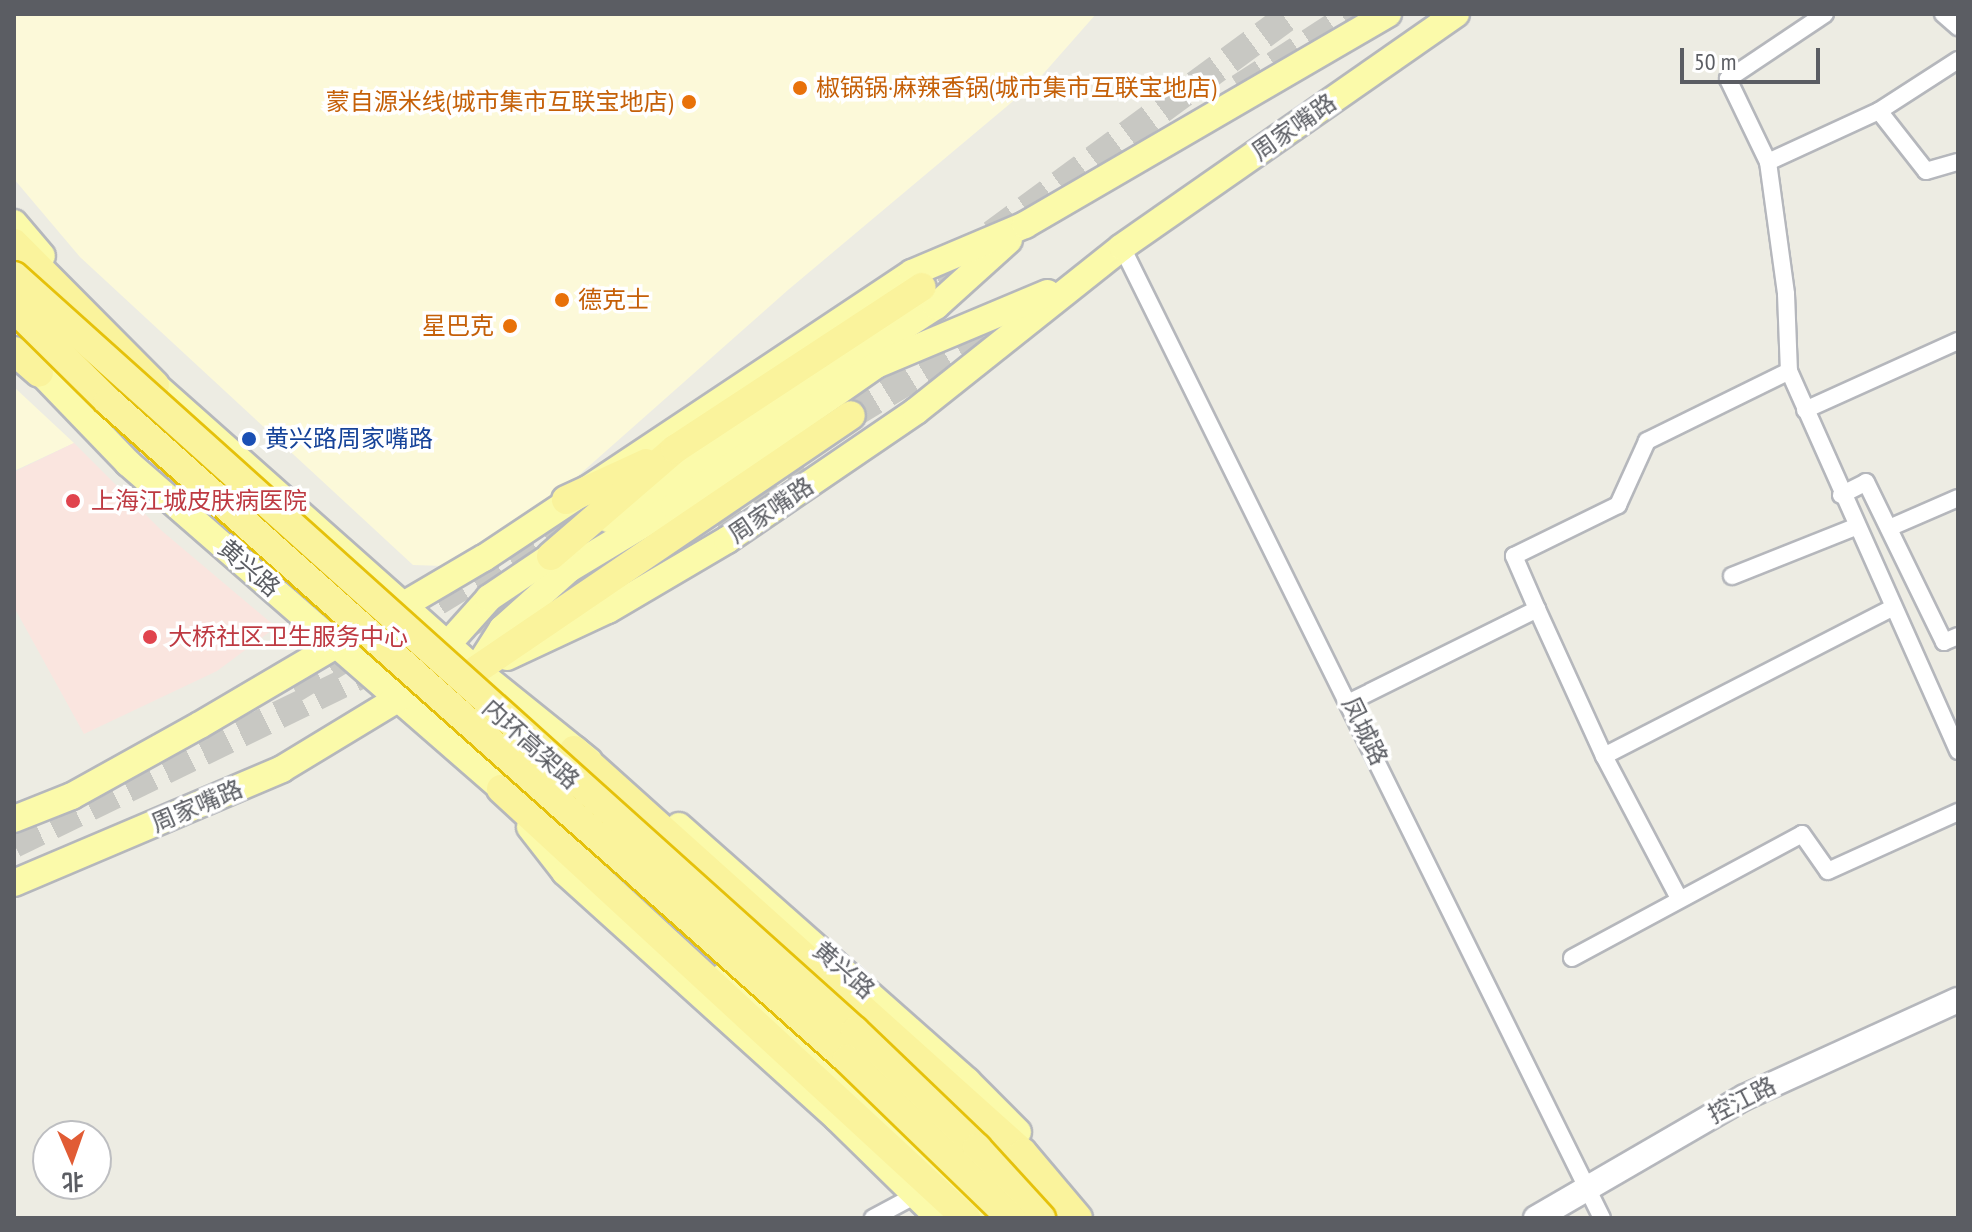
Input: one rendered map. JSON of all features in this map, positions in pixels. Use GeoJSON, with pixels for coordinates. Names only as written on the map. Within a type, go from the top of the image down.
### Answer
{"type":"FeatureCollection","features":[{"type":"Feature","properties":{"kind":"highway"},"geometry":{"type":"LineString","coordinates":[[14,243],[155,385]]}},
{"type":"Feature","properties":{"kind":"highway","name":"内环高架路"},"geometry":{"type":"LineString","coordinates":[[14,276],[1060,1214]]}},
{"type":"Feature","properties":{"kind":"highway"},"geometry":{"type":"LineString","coordinates":[[551,556],[675,449],[922,287]]}},
{"type":"Feature","properties":{"kind":"highway","name":"内环高架路"},"geometry":{"type":"LineString","coordinates":[[14,308],[108,401],[847,1059],[1011,1218]]}},
{"type":"Feature","properties":{"kind":"highway"},"geometry":{"type":"LineString","coordinates":[[14,351],[26,367]]}},
{"type":"Feature","properties":{"kind":"highway"},"geometry":{"type":"LineString","coordinates":[[476,670],[851,415]]}},
{"type":"Feature","properties":{"kind":"highway"},"geometry":{"type":"LineString","coordinates":[[566,500],[675,449]]}},
{"type":"Feature","properties":{"kind":"highway"},"geometry":{"type":"LineString","coordinates":[[574,750],[991,1124],[1060,1214]]}},
{"type":"Feature","properties":{"kind":"highway"},"geometry":{"type":"LineString","coordinates":[[501,789],[966,1218]]}},
{"type":"Feature","properties":{"kind":"main road","name":"周家嘴路"},"geometry":{"type":"LineString","coordinates":[[14,819],[72,796],[338,645],[912,273],[1025,225],[1388,14]]}},
{"type":"Feature","properties":{"kind":"main road","name":"周家嘴路"},"geometry":{"type":"LineString","coordinates":[[14,883],[282,769],[401,697],[476,670],[608,610],[727,540],[916,411],[1122,247],[1456,14]]}},
{"type":"Feature","properties":{"kind":"main road","name":"黄兴路"},"geometry":{"type":"LineString","coordinates":[[14,223],[155,385]]}},
{"type":"Feature","properties":{"kind":"main road"},"geometry":{"type":"LineString","coordinates":[[401,697],[489,598],[936,306],[1025,225]]}},
{"type":"Feature","properties":{"kind":"main road","name":"黄兴路"},"geometry":{"type":"LineString","coordinates":[[14,258],[97,340],[155,385],[407,603],[476,670],[574,750],[644,795],[967,1081],[1030,1145],[1088,1218]]}},
{"type":"Feature","properties":{"kind":"main road"},"geometry":{"type":"LineString","coordinates":[[476,670],[502,629],[569,569],[674,506],[876,365],[1076,281]]}},
{"type":"Feature","properties":{"kind":"main road","name":"黄兴路"},"geometry":{"type":"LineString","coordinates":[[14,343],[26,367],[128,463],[401,697],[501,789],[841,1078],[987,1218]]}},
{"type":"Feature","properties":{"kind":"main road","name":"黄兴路"},"geometry":{"type":"LineString","coordinates":[[501,789],[565,872],[939,1218]]}},
{"type":"Feature","properties":{"kind":"main road","name":"控江路"},"geometry":{"type":"LineString","coordinates":[[1536,1218],[1586,1185],[1745,1097],[1958,1000]]}},
{"type":"Feature","properties":{"kind":"street"},"geometry":{"type":"LineString","coordinates":[[1825,14],[1728,79],[1768,162],[1786,294],[1789,371],[1855,527],[1958,751]]}},
{"type":"Feature","properties":{"kind":"street"},"geometry":{"type":"LineString","coordinates":[[1943,14],[1958,27]]}},
{"type":"Feature","properties":{"kind":"street"},"geometry":{"type":"LineString","coordinates":[[1768,162],[1879,111],[1958,60]]}},
{"type":"Feature","properties":{"kind":"street"},"geometry":{"type":"LineString","coordinates":[[1879,111],[1926,171],[1958,162]]}},
{"type":"Feature","properties":{"kind":"street","name":"凤城路"},"geometry":{"type":"LineString","coordinates":[[1122,247],[1350,702],[1602,1218]]}},
{"type":"Feature","properties":{"kind":"street"},"geometry":{"type":"LineString","coordinates":[[1805,410],[1958,341]]}},
{"type":"Feature","properties":{"kind":"street"},"geometry":{"type":"LineString","coordinates":[[1679,898],[1604,756],[1514,556],[1618,505],[1647,441],[1789,371]]}},
{"type":"Feature","properties":{"kind":"street"},"geometry":{"type":"LineString","coordinates":[[1841,495],[1866,482],[1944,642],[1958,636]]}},
{"type":"Feature","properties":{"kind":"street"},"geometry":{"type":"LineString","coordinates":[[1889,528],[1958,498]]}},
{"type":"Feature","properties":{"kind":"street"},"geometry":{"type":"LineString","coordinates":[[1732,576],[1855,527]]}},
{"type":"Feature","properties":{"kind":"street"},"geometry":{"type":"LineString","coordinates":[[1604,756],[1892,608]]}},
{"type":"Feature","properties":{"kind":"street"},"geometry":{"type":"LineString","coordinates":[[1350,702],[1537,609]]}},
{"type":"Feature","properties":{"kind":"street"},"geometry":{"type":"LineString","coordinates":[[1572,958],[1802,834],[1828,871],[1958,812]]}},
{"type":"Feature","properties":{"kind":"street"},"geometry":{"type":"LineString","coordinates":[[873,1218],[916,1195]]}},
{"type":"Feature","properties":{"kind":"shaded area"},"geometry":{"type":"Polygon","coordinates":[[[14,14],[1096,14],[1037,81],[788,290],[475,567],[413,565],[80,257],[14,179],[14,14]]]}},
{"type":"Feature","properties":{"kind":"shaded area"},"geometry":{"type":"Polygon","coordinates":[[[14,387],[74,443],[14,471],[14,387]]]}},
{"type":"Feature","properties":{"kind":"shaded area","name":"大桥社区卫生服务中心"},"geometry":{"type":"Polygon","coordinates":[[[74,443],[162,531],[276,627],[217,671],[84,734],[14,607],[14,472],[74,443]]]}},
{"type":"Feature","properties":{"kind":"tunnel"},"geometry":{"type":"LineString","coordinates":[[992,234],[1291,14]]}},
{"type":"Feature","properties":{"kind":"tunnel"},"geometry":{"type":"LineString","coordinates":[[1239,88],[1353,14]]}},
{"type":"Feature","properties":{"kind":"tunnel"},"geometry":{"type":"LineString","coordinates":[[904,305],[983,254]]}},
{"type":"Feature","properties":{"kind":"tunnel"},"geometry":{"type":"LineString","coordinates":[[851,415],[1018,314]]}},
{"type":"Feature","properties":{"kind":"tunnel"},"geometry":{"type":"LineString","coordinates":[[713,516],[807,475]]}},
{"type":"Feature","properties":{"kind":"tunnel"},"geometry":{"type":"LineString","coordinates":[[294,689],[600,502]]}},
{"type":"Feature","properties":{"kind":"tunnel"},"geometry":{"type":"LineString","coordinates":[[461,627],[546,586]]}},
{"type":"Feature","properties":{"kind":"tunnel"},"geometry":{"type":"LineString","coordinates":[[14,844],[416,648]]}},
{"type":"Feature","properties":{"kind":"place","name":"椒锅锅·麻辣香锅(城市集市互联宝地店)"},"geometry":{"type":"Point","coordinates":[800,88]}},
{"type":"Feature","properties":{"kind":"place","name":"蒙自源米线(城市集市互联宝地店)"},"geometry":{"type":"Point","coordinates":[689,102]}},
{"type":"Feature","properties":{"kind":"place","name":"德克士"},"geometry":{"type":"Point","coordinates":[562,300]}},
{"type":"Feature","properties":{"kind":"place","name":"星巴克"},"geometry":{"type":"Point","coordinates":[510,326]}},
{"type":"Feature","properties":{"kind":"place","name":"黄兴路周家嘴路"},"geometry":{"type":"Point","coordinates":[249,439]}},
{"type":"Feature","properties":{"kind":"place","name":"上海江城皮肤病医院"},"geometry":{"type":"Point","coordinates":[73,501]}},
{"type":"Feature","properties":{"kind":"place","name":"大桥社区卫生服务中心"},"geometry":{"type":"Point","coordinates":[150,637]}}]}
